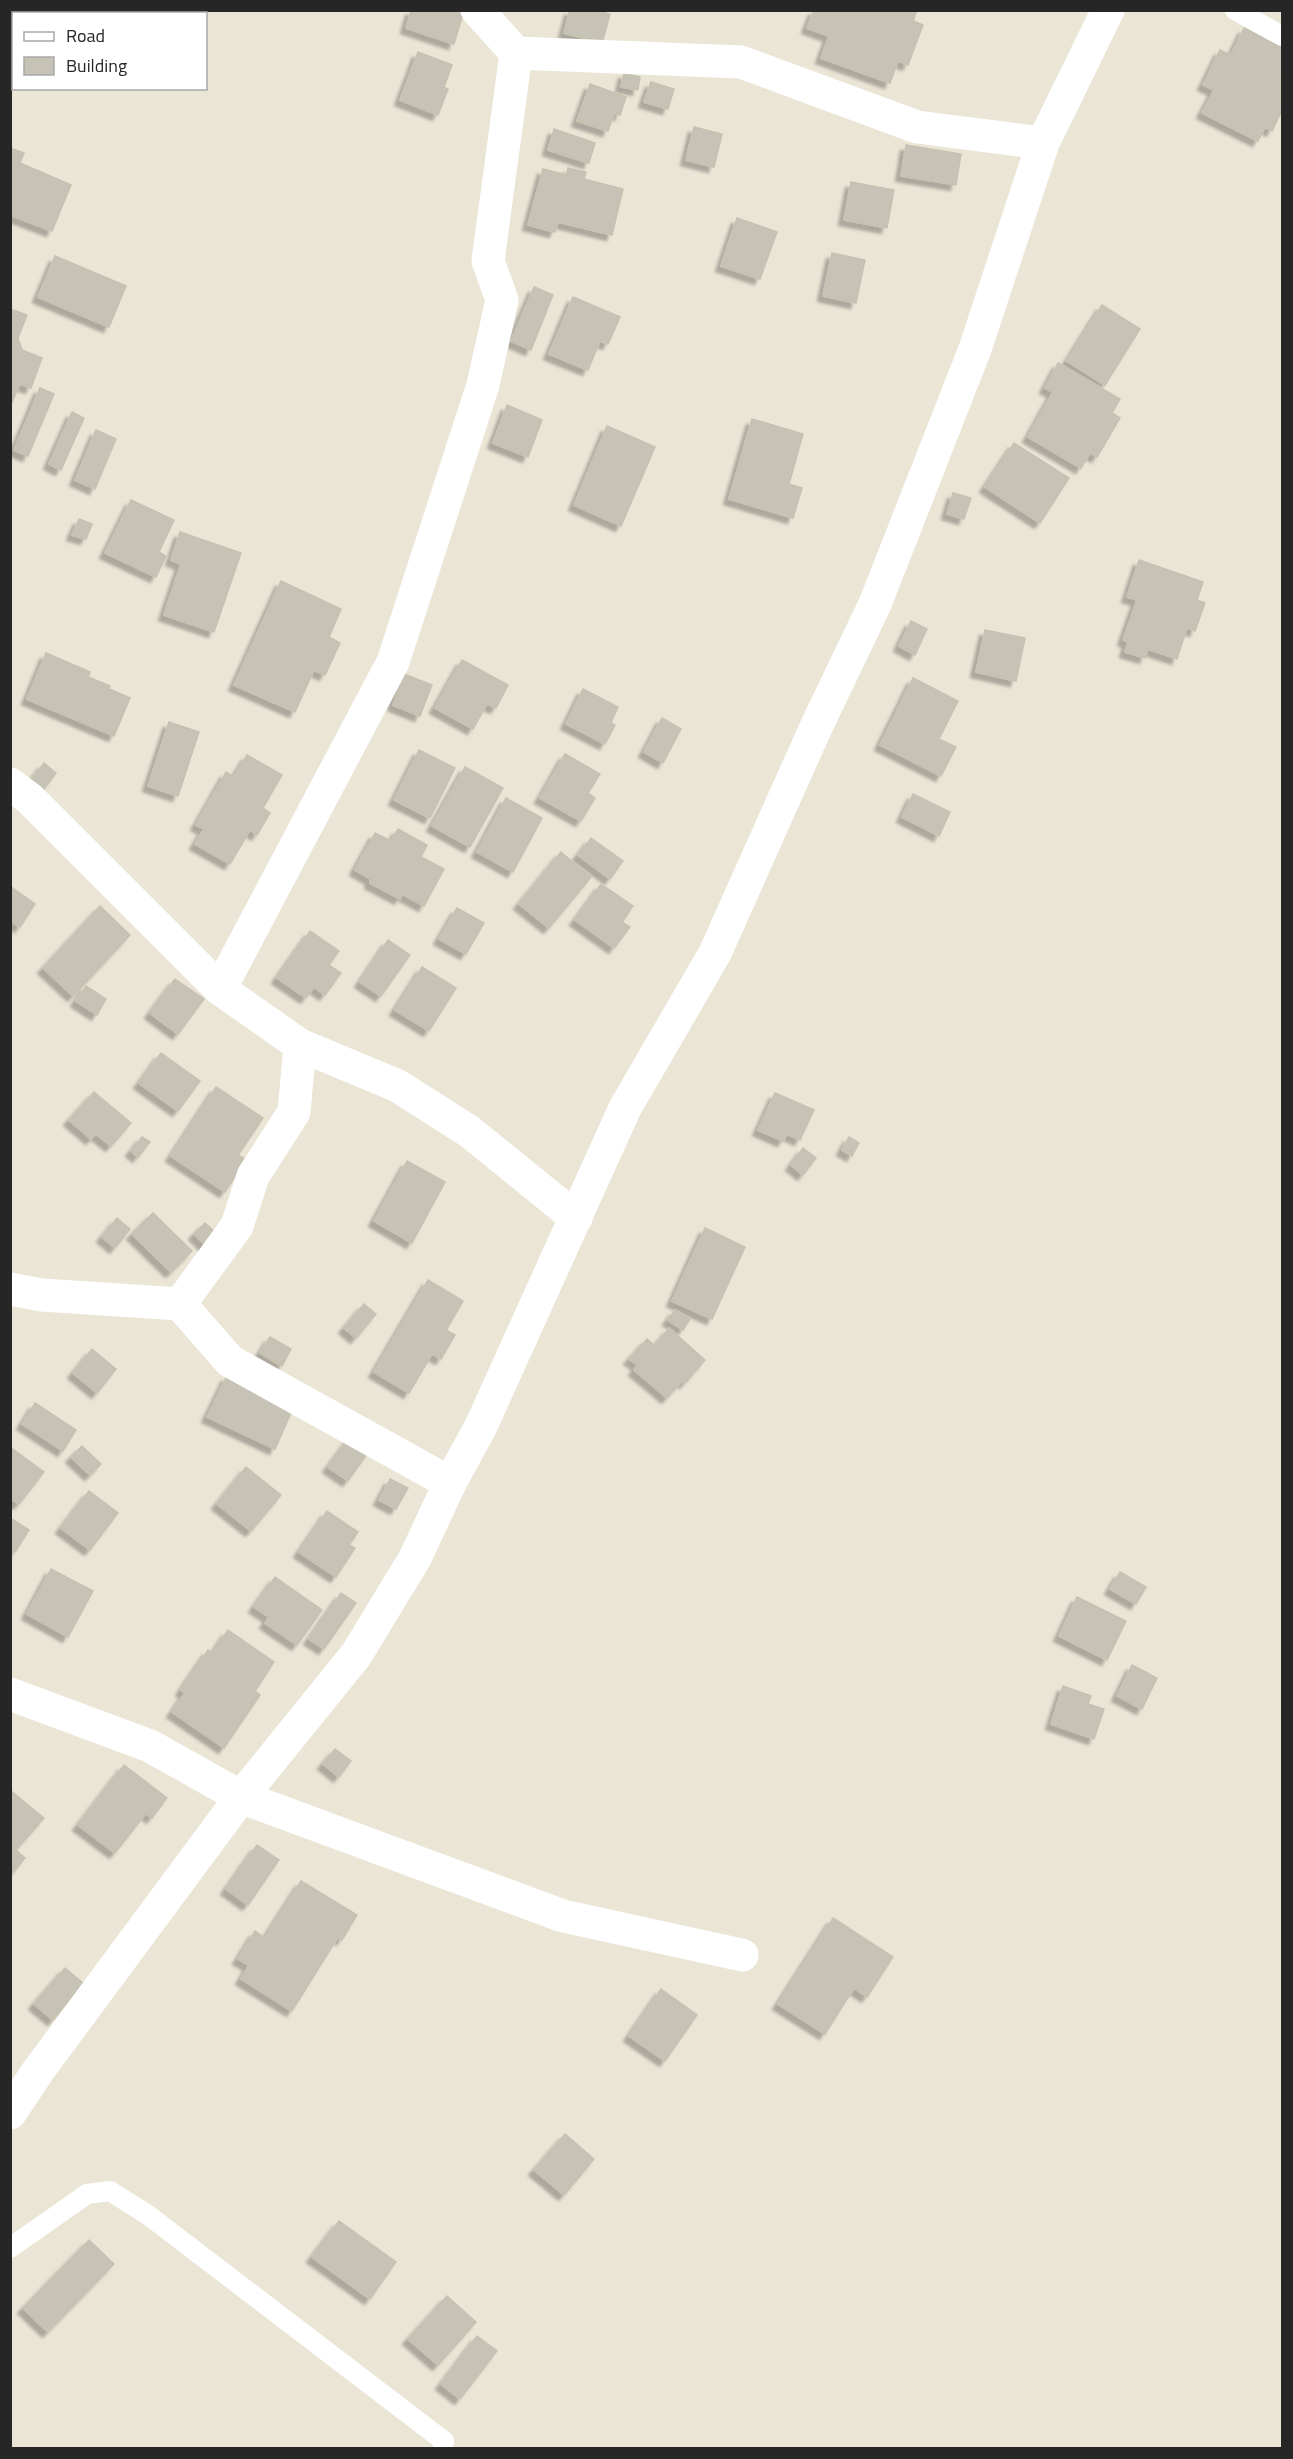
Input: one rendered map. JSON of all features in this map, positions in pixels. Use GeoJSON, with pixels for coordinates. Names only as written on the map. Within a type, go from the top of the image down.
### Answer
{"type":"FeatureCollection","features":[{"type":"Feature","properties":{"kind":"street"},"geometry":{"type":"LineString","coordinates":[[477,10],[516,53],[741,62],[916,127],[1043,143]]}},
{"type":"Feature","properties":{"kind":"street"},"geometry":{"type":"LineString","coordinates":[[10,2113],[38,2071],[241,1797],[356,1655],[415,1558],[450,1483],[481,1426],[624,1108],[715,953],[816,725],[875,604],[975,349],[1043,143],[1108,10]]}},
{"type":"Feature","properties":{"kind":"street"},"geometry":{"type":"LineString","coordinates":[[220,989],[393,662],[483,385],[502,300],[488,261],[516,53]]}},
{"type":"Feature","properties":{"kind":"street"},"geometry":{"type":"LineString","coordinates":[[10,784],[30,799],[220,989],[300,1045],[398,1086],[470,1132],[576,1218]]}},
{"type":"Feature","properties":{"kind":"street"},"geometry":{"type":"LineString","coordinates":[[180,1304],[237,1226],[253,1176],[294,1112],[300,1045]]}},
{"type":"Feature","properties":{"kind":"street"},"geometry":{"type":"LineString","coordinates":[[10,1289],[42,1295],[180,1304],[230,1361],[450,1483]]}},
{"type":"Feature","properties":{"kind":"street"},"geometry":{"type":"LineString","coordinates":[[10,1694],[150,1746],[241,1797],[563,1916],[742,1955]]}},
{"type":"Feature","properties":{"kind":"lane"},"geometry":{"type":"LineString","coordinates":[[1235,10],[1282,36]]}},
{"type":"Feature","properties":{"kind":"lane"},"geometry":{"type":"LineString","coordinates":[[10,2248],[87,2194],[110,2191],[148,2215],[444,2441],[443,2448]]}},
{"type":"Feature","properties":{"kind":"building"},"geometry":{"type":"Polygon","coordinates":[[[56,10],[121,10],[120,12],[56,12],[56,10]]]}},
{"type":"Feature","properties":{"kind":"building"},"geometry":{"type":"Polygon","coordinates":[[[411,10],[464,11],[454,44],[406,28],[411,10]]]}},
{"type":"Feature","properties":{"kind":"building"},"geometry":{"type":"Polygon","coordinates":[[[570,10],[606,10],[605,13],[610,14],[602,43],[564,33],[570,10]]]}},
{"type":"Feature","properties":{"kind":"building"},"geometry":{"type":"Polygon","coordinates":[[[814,10],[917,10],[913,21],[923,25],[908,65],[898,61],[890,83],[821,58],[829,36],[807,28],[814,10]]]}},
{"type":"Feature","properties":{"kind":"building"},"geometry":{"type":"Polygon","coordinates":[[[1244,28],[1282,47],[1282,110],[1272,131],[1265,127],[1258,141],[1202,113],[1214,90],[1203,85],[1220,50],[1231,55],[1244,28]]]}},
{"type":"Feature","properties":{"kind":"building"},"geometry":{"type":"Polygon","coordinates":[[[418,52],[452,65],[444,87],[448,89],[438,115],[400,100],[418,52]]]}},
{"type":"Feature","properties":{"kind":"building"},"geometry":{"type":"Polygon","coordinates":[[[624,73],[640,77],[638,90],[621,87],[624,73]]]}},
{"type":"Feature","properties":{"kind":"building"},"geometry":{"type":"Polygon","coordinates":[[[651,82],[674,89],[668,109],[644,102],[651,82]]]}},
{"type":"Feature","properties":{"kind":"building"},"geometry":{"type":"Polygon","coordinates":[[[590,84],[626,97],[620,115],[614,113],[608,131],[577,121],[590,84]]]}},
{"type":"Feature","properties":{"kind":"building"},"geometry":{"type":"Polygon","coordinates":[[[694,127],[722,134],[714,167],[686,160],[694,127]]]}},
{"type":"Feature","properties":{"kind":"building"},"geometry":{"type":"Polygon","coordinates":[[[554,129],[595,143],[589,163],[548,150],[554,129]]]}},
{"type":"Feature","properties":{"kind":"building"},"geometry":{"type":"Polygon","coordinates":[[[906,145],[961,154],[956,185],[901,176],[906,145]]]}},
{"type":"Feature","properties":{"kind":"building"},"geometry":{"type":"Polygon","coordinates":[[[10,148],[24,153],[20,163],[71,185],[52,231],[10,215],[10,148]]]}},
{"type":"Feature","properties":{"kind":"building"},"geometry":{"type":"Polygon","coordinates":[[[568,168],[586,172],[584,179],[623,189],[612,235],[558,222],[555,232],[528,225],[543,169],[566,175],[568,168]]]}},
{"type":"Feature","properties":{"kind":"building"},"geometry":{"type":"Polygon","coordinates":[[[851,182],[894,190],[887,228],[844,220],[851,182]]]}},
{"type":"Feature","properties":{"kind":"building"},"geometry":{"type":"Polygon","coordinates":[[[737,218],[777,232],[760,279],[721,266],[737,218]]]}},
{"type":"Feature","properties":{"kind":"building"},"geometry":{"type":"Polygon","coordinates":[[[832,253],[865,260],[856,303],[823,296],[832,253]]]}},
{"type":"Feature","properties":{"kind":"building"},"geometry":{"type":"Polygon","coordinates":[[[55,256],[126,286],[109,327],[38,297],[55,256]]]}},
{"type":"Feature","properties":{"kind":"building"},"geometry":{"type":"Polygon","coordinates":[[[534,287],[553,295],[531,350],[511,341],[534,287]]]}},
{"type":"Feature","properties":{"kind":"building"},"geometry":{"type":"Polygon","coordinates":[[[573,297],[620,317],[608,344],[600,341],[588,370],[549,354],[573,297]]]}},
{"type":"Feature","properties":{"kind":"building"},"geometry":{"type":"Polygon","coordinates":[[[1102,305],[1140,329],[1105,385],[1067,361],[1102,305]]]}},
{"type":"Feature","properties":{"kind":"building"},"geometry":{"type":"Polygon","coordinates":[[[10,309],[27,315],[18,338],[22,350],[42,358],[31,388],[20,384],[10,407],[10,309]]]}},
{"type":"Feature","properties":{"kind":"building"},"geometry":{"type":"Polygon","coordinates":[[[1058,363],[1120,399],[1112,413],[1120,418],[1097,457],[1090,453],[1081,468],[1028,437],[1053,392],[1045,388],[1058,363]]]}},
{"type":"Feature","properties":{"kind":"building"},"geometry":{"type":"Polygon","coordinates":[[[40,388],[54,394],[28,456],[14,450],[40,388]]]}},
{"type":"Feature","properties":{"kind":"building"},"geometry":{"type":"Polygon","coordinates":[[[507,405],[542,420],[528,457],[493,443],[507,405]]]}},
{"type":"Feature","properties":{"kind":"building"},"geometry":{"type":"Polygon","coordinates":[[[72,412],[84,418],[61,470],[49,464],[72,412]]]}},
{"type":"Feature","properties":{"kind":"building"},"geometry":{"type":"Polygon","coordinates":[[[752,419],[803,434],[789,484],[802,488],[793,518],[729,499],[752,419]]]}},
{"type":"Feature","properties":{"kind":"building"},"geometry":{"type":"Polygon","coordinates":[[[607,426],[655,447],[621,526],[574,505],[607,426]]]}},
{"type":"Feature","properties":{"kind":"building"},"geometry":{"type":"Polygon","coordinates":[[[96,430],[116,439],[95,489],[75,480],[96,430]]]}},
{"type":"Feature","properties":{"kind":"building"},"geometry":{"type":"Polygon","coordinates":[[[1014,443],[1069,478],[1040,523],[985,487],[1014,443]]]}},
{"type":"Feature","properties":{"kind":"building"},"geometry":{"type":"Polygon","coordinates":[[[953,493],[971,498],[964,519],[947,514],[953,493]]]}},
{"type":"Feature","properties":{"kind":"building"},"geometry":{"type":"Polygon","coordinates":[[[131,500],[174,520],[159,552],[166,556],[156,577],[105,553],[131,500]]]}},
{"type":"Feature","properties":{"kind":"building"},"geometry":{"type":"Polygon","coordinates":[[[79,519],[92,524],[86,539],[72,535],[79,519]]]}},
{"type":"Feature","properties":{"kind":"building"},"geometry":{"type":"Polygon","coordinates":[[[180,532],[241,553],[214,632],[164,615],[181,564],[171,560],[180,532]]]}},
{"type":"Feature","properties":{"kind":"building"},"geometry":{"type":"Polygon","coordinates":[[[1139,560],[1203,582],[1197,600],[1205,603],[1195,631],[1187,628],[1177,659],[1148,649],[1145,658],[1125,652],[1128,642],[1123,640],[1137,600],[1127,597],[1139,560]]]}},
{"type":"Feature","properties":{"kind":"building"},"geometry":{"type":"Polygon","coordinates":[[[281,581],[341,609],[329,637],[340,643],[325,675],[314,670],[295,712],[234,685],[281,581]]]}},
{"type":"Feature","properties":{"kind":"building"},"geometry":{"type":"Polygon","coordinates":[[[911,621],[927,629],[915,655],[899,646],[911,621]]]}},
{"type":"Feature","properties":{"kind":"building"},"geometry":{"type":"Polygon","coordinates":[[[985,630],[1025,638],[1016,681],[976,672],[985,630]]]}},
{"type":"Feature","properties":{"kind":"building"},"geometry":{"type":"Polygon","coordinates":[[[46,653],[90,672],[88,677],[130,698],[114,736],[27,699],[46,653]]]}},
{"type":"Feature","properties":{"kind":"building"},"geometry":{"type":"Polygon","coordinates":[[[462,660],[508,685],[496,708],[487,704],[473,729],[435,708],[462,660]]]}},
{"type":"Feature","properties":{"kind":"building"},"geometry":{"type":"Polygon","coordinates":[[[404,674],[432,685],[420,716],[393,705],[404,674]]]}},
{"type":"Feature","properties":{"kind":"building"},"geometry":{"type":"Polygon","coordinates":[[[913,678],[958,701],[939,739],[956,747],[941,776],[880,745],[913,678]]]}},
{"type":"Feature","properties":{"kind":"building"},"geometry":{"type":"Polygon","coordinates":[[[583,689],[618,707],[611,723],[615,725],[605,744],[566,724],[583,689]]]}},
{"type":"Feature","properties":{"kind":"building"},"geometry":{"type":"Polygon","coordinates":[[[662,718],[681,729],[663,763],[644,752],[662,718]]]}},
{"type":"Feature","properties":{"kind":"building"},"geometry":{"type":"Polygon","coordinates":[[[169,722],[199,732],[178,796],[148,786],[169,722]]]}},
{"type":"Feature","properties":{"kind":"building"},"geometry":{"type":"Polygon","coordinates":[[[419,750],[455,768],[430,818],[394,800],[419,750]]]}},
{"type":"Feature","properties":{"kind":"building"},"geometry":{"type":"Polygon","coordinates":[[[565,754],[600,774],[588,793],[595,798],[581,821],[540,798],[565,754]]]}},
{"type":"Feature","properties":{"kind":"building"},"geometry":{"type":"Polygon","coordinates":[[[247,755],[282,775],[263,808],[270,813],[257,835],[250,830],[230,864],[195,844],[204,829],[196,825],[226,772],[234,777],[247,755]]]}},
{"type":"Feature","properties":{"kind":"building"},"geometry":{"type":"Polygon","coordinates":[[[44,763],[56,773],[44,789],[31,780],[44,763]]]}},
{"type":"Feature","properties":{"kind":"building"},"geometry":{"type":"Polygon","coordinates":[[[465,767],[503,788],[470,847],[432,826],[465,767]]]}},
{"type":"Feature","properties":{"kind":"building"},"geometry":{"type":"Polygon","coordinates":[[[913,794],[950,812],[939,836],[902,817],[913,794]]]}},
{"type":"Feature","properties":{"kind":"building"},"geometry":{"type":"Polygon","coordinates":[[[506,798],[542,818],[513,872],[477,852],[506,798]]]}},
{"type":"Feature","properties":{"kind":"building"},"geometry":{"type":"Polygon","coordinates":[[[398,829],[427,845],[421,857],[444,869],[424,906],[402,894],[400,899],[370,883],[371,879],[355,870],[375,833],[391,841],[398,829]]]}},
{"type":"Feature","properties":{"kind":"building"},"geometry":{"type":"Polygon","coordinates":[[[591,838],[623,861],[610,879],[578,855],[591,838]]]}},
{"type":"Feature","properties":{"kind":"building"},"geometry":{"type":"Polygon","coordinates":[[[561,852],[591,877],[549,928],[519,904],[561,852]]]}},
{"type":"Feature","properties":{"kind":"building"},"geometry":{"type":"Polygon","coordinates":[[[601,884],[633,906],[622,922],[630,927],[614,948],[575,920],[601,884]]]}},
{"type":"Feature","properties":{"kind":"building"},"geometry":{"type":"Polygon","coordinates":[[[10,886],[35,904],[20,927],[12,922],[10,925],[10,886]]]}},
{"type":"Feature","properties":{"kind":"building"},"geometry":{"type":"Polygon","coordinates":[[[100,906],[130,935],[73,996],[43,968],[100,906]]]}},
{"type":"Feature","properties":{"kind":"building"},"geometry":{"type":"Polygon","coordinates":[[[457,908],[484,923],[466,954],[439,939],[457,908]]]}},
{"type":"Feature","properties":{"kind":"building"},"geometry":{"type":"Polygon","coordinates":[[[310,931],[339,951],[329,965],[341,973],[325,995],[314,987],[306,998],[277,978],[310,931]]]}},
{"type":"Feature","properties":{"kind":"building"},"geometry":{"type":"Polygon","coordinates":[[[388,940],[410,955],[381,996],[360,982],[388,940]]]}},
{"type":"Feature","properties":{"kind":"building"},"geometry":{"type":"Polygon","coordinates":[[[422,967],[456,988],[429,1031],[395,1010],[422,967]]]}},
{"type":"Feature","properties":{"kind":"building"},"geometry":{"type":"Polygon","coordinates":[[[175,979],[204,999],[178,1034],[150,1013],[175,979]]]}},
{"type":"Feature","properties":{"kind":"building"},"geometry":{"type":"Polygon","coordinates":[[[86,986],[106,999],[97,1015],[76,1001],[86,986]]]}},
{"type":"Feature","properties":{"kind":"building"},"geometry":{"type":"Polygon","coordinates":[[[161,1053],[200,1081],[178,1111],[139,1083],[161,1053]]]}},
{"type":"Feature","properties":{"kind":"building"},"geometry":{"type":"Polygon","coordinates":[[[216,1087],[263,1118],[238,1155],[246,1160],[225,1192],[171,1156],[216,1087]]]}},
{"type":"Feature","properties":{"kind":"building"},"geometry":{"type":"Polygon","coordinates":[[[94,1092],[131,1123],[111,1146],[96,1134],[91,1139],[69,1120],[94,1092]]]}},
{"type":"Feature","properties":{"kind":"building"},"geometry":{"type":"Polygon","coordinates":[[[775,1093],[814,1110],[800,1140],[787,1134],[783,1141],[758,1130],[775,1093]]]}},
{"type":"Feature","properties":{"kind":"building"},"geometry":{"type":"Polygon","coordinates":[[[142,1137],[150,1142],[138,1157],[131,1151],[142,1137]]]}},
{"type":"Feature","properties":{"kind":"building"},"geometry":{"type":"Polygon","coordinates":[[[849,1137],[859,1143],[852,1156],[842,1150],[849,1137]]]}},
{"type":"Feature","properties":{"kind":"building"},"geometry":{"type":"Polygon","coordinates":[[[803,1148],[816,1158],[803,1175],[791,1165],[803,1148]]]}},
{"type":"Feature","properties":{"kind":"building"},"geometry":{"type":"Polygon","coordinates":[[[407,1161],[445,1182],[412,1243],[374,1221],[407,1161]]]}},
{"type":"Feature","properties":{"kind":"building"},"geometry":{"type":"Polygon","coordinates":[[[153,1213],[192,1251],[171,1272],[132,1234],[153,1213]]]}},
{"type":"Feature","properties":{"kind":"building"},"geometry":{"type":"Polygon","coordinates":[[[117,1218],[130,1229],[115,1248],[102,1237],[117,1218]]]}},
{"type":"Feature","properties":{"kind":"building"},"geometry":{"type":"Polygon","coordinates":[[[205,1223],[219,1236],[208,1248],[194,1234],[205,1223]]]}},
{"type":"Feature","properties":{"kind":"building"},"geometry":{"type":"Polygon","coordinates":[[[705,1228],[745,1247],[712,1319],[672,1301],[705,1228]]]}},
{"type":"Feature","properties":{"kind":"building"},"geometry":{"type":"Polygon","coordinates":[[[428,1280],[463,1301],[446,1330],[455,1335],[441,1359],[432,1354],[409,1393],[374,1372],[428,1280]]]}},
{"type":"Feature","properties":{"kind":"building"},"geometry":{"type":"Polygon","coordinates":[[[364,1304],[376,1314],[356,1338],[344,1328],[364,1304]]]}},
{"type":"Feature","properties":{"kind":"building"},"geometry":{"type":"Polygon","coordinates":[[[675,1310],[690,1319],[683,1330],[668,1320],[675,1310]]]}},
{"type":"Feature","properties":{"kind":"building"},"geometry":{"type":"Polygon","coordinates":[[[669,1328],[705,1360],[685,1383],[682,1381],[667,1398],[634,1370],[638,1365],[629,1359],[647,1339],[655,1346],[669,1328]]]}},
{"type":"Feature","properties":{"kind":"building"},"geometry":{"type":"Polygon","coordinates":[[[270,1337],[291,1349],[282,1366],[260,1353],[270,1337]]]}},
{"type":"Feature","properties":{"kind":"building"},"geometry":{"type":"Polygon","coordinates":[[[92,1349],[116,1369],[97,1393],[73,1373],[92,1349]]]}},
{"type":"Feature","properties":{"kind":"building"},"geometry":{"type":"Polygon","coordinates":[[[227,1376],[281,1402],[279,1407],[291,1413],[275,1449],[207,1417],[227,1376]]]}},
{"type":"Feature","properties":{"kind":"building"},"geometry":{"type":"Polygon","coordinates":[[[35,1403],[76,1430],[63,1451],[22,1424],[35,1403]]]}},
{"type":"Feature","properties":{"kind":"building"},"geometry":{"type":"Polygon","coordinates":[[[350,1437],[369,1451],[348,1481],[328,1467],[350,1437]]]}},
{"type":"Feature","properties":{"kind":"building"},"geometry":{"type":"Polygon","coordinates":[[[82,1446],[101,1464],[90,1475],[71,1457],[82,1446]]]}},
{"type":"Feature","properties":{"kind":"building"},"geometry":{"type":"Polygon","coordinates":[[[10,1447],[44,1472],[19,1504],[10,1498],[10,1447]]]}},
{"type":"Feature","properties":{"kind":"building"},"geometry":{"type":"Polygon","coordinates":[[[246,1467],[281,1495],[251,1531],[217,1504],[246,1467]]]}},
{"type":"Feature","properties":{"kind":"building"},"geometry":{"type":"Polygon","coordinates":[[[390,1479],[408,1488],[396,1509],[379,1500],[390,1479]]]}},
{"type":"Feature","properties":{"kind":"building"},"geometry":{"type":"Polygon","coordinates":[[[89,1491],[118,1513],[90,1550],[61,1528],[89,1491]]]}},
{"type":"Feature","properties":{"kind":"building"},"geometry":{"type":"Polygon","coordinates":[[[327,1511],[358,1532],[349,1545],[355,1548],[336,1577],[299,1552],[327,1511]]]}},
{"type":"Feature","properties":{"kind":"building"},"geometry":{"type":"Polygon","coordinates":[[[10,1518],[29,1530],[15,1552],[10,1549],[10,1518]]]}},
{"type":"Feature","properties":{"kind":"building"},"geometry":{"type":"Polygon","coordinates":[[[51,1569],[93,1591],[68,1637],[27,1614],[51,1569]]]}},
{"type":"Feature","properties":{"kind":"building"},"geometry":{"type":"Polygon","coordinates":[[[1120,1572],[1146,1587],[1136,1604],[1110,1589],[1120,1572]]]}},
{"type":"Feature","properties":{"kind":"building"},"geometry":{"type":"Polygon","coordinates":[[[275,1577],[322,1610],[297,1645],[265,1623],[269,1617],[254,1607],[275,1577]]]}},
{"type":"Feature","properties":{"kind":"building"},"geometry":{"type":"Polygon","coordinates":[[[341,1593],[356,1603],[324,1649],[309,1639],[341,1593]]]}},
{"type":"Feature","properties":{"kind":"building"},"geometry":{"type":"Polygon","coordinates":[[[1077,1597],[1126,1621],[1107,1660],[1059,1636],[1077,1597]]]}},
{"type":"Feature","properties":{"kind":"building"},"geometry":{"type":"Polygon","coordinates":[[[228,1630],[274,1662],[255,1691],[260,1695],[224,1748],[172,1712],[185,1693],[181,1690],[208,1650],[212,1654],[228,1630]]]}},
{"type":"Feature","properties":{"kind":"building"},"geometry":{"type":"Polygon","coordinates":[[[1132,1665],[1157,1678],[1142,1709],[1117,1696],[1132,1665]]]}},
{"type":"Feature","properties":{"kind":"building"},"geometry":{"type":"Polygon","coordinates":[[[1063,1686],[1091,1696],[1088,1704],[1104,1709],[1094,1739],[1051,1724],[1063,1686]]]}},
{"type":"Feature","properties":{"kind":"building"},"geometry":{"type":"Polygon","coordinates":[[[335,1749],[351,1761],[339,1777],[323,1764],[335,1749]]]}},
{"type":"Feature","properties":{"kind":"building"},"geometry":{"type":"Polygon","coordinates":[[[124,1765],[167,1798],[152,1818],[146,1813],[115,1853],[78,1825],[124,1765]]]}},
{"type":"Feature","properties":{"kind":"building"},"geometry":{"type":"Polygon","coordinates":[[[10,1790],[44,1818],[16,1850],[25,1858],[10,1876],[10,1790]]]}},
{"type":"Feature","properties":{"kind":"building"},"geometry":{"type":"Polygon","coordinates":[[[257,1845],[279,1860],[248,1905],[226,1889],[257,1845]]]}},
{"type":"Feature","properties":{"kind":"building"},"geometry":{"type":"Polygon","coordinates":[[[301,1881],[357,1915],[342,1940],[338,1937],[292,2011],[241,1979],[249,1965],[238,1959],[255,1931],[265,1938],[301,1881]]]}},
{"type":"Feature","properties":{"kind":"building"},"geometry":{"type":"Polygon","coordinates":[[[833,1918],[893,1957],[867,1997],[854,1988],[825,2034],[778,2004],[833,1918]]]}},
{"type":"Feature","properties":{"kind":"building"},"geometry":{"type":"Polygon","coordinates":[[[65,1968],[83,1983],[53,2020],[34,2004],[65,1968]]]}},
{"type":"Feature","properties":{"kind":"building"},"geometry":{"type":"Polygon","coordinates":[[[661,1989],[697,2015],[665,2061],[629,2036],[661,1989]]]}},
{"type":"Feature","properties":{"kind":"building"},"geometry":{"type":"Polygon","coordinates":[[[565,2134],[594,2159],[564,2195],[534,2170],[565,2134]]]}},
{"type":"Feature","properties":{"kind":"building"},"geometry":{"type":"Polygon","coordinates":[[[339,2221],[396,2262],[370,2299],[312,2257],[339,2221]]]}},
{"type":"Feature","properties":{"kind":"building"},"geometry":{"type":"Polygon","coordinates":[[[89,2240],[114,2264],[48,2332],[23,2308],[89,2240]]]}},
{"type":"Feature","properties":{"kind":"building"},"geometry":{"type":"Polygon","coordinates":[[[447,2296],[476,2322],[438,2365],[408,2339],[447,2296]]]}},
{"type":"Feature","properties":{"kind":"building"},"geometry":{"type":"Polygon","coordinates":[[[477,2336],[497,2351],[460,2399],[441,2384],[477,2336]]]}}]}
